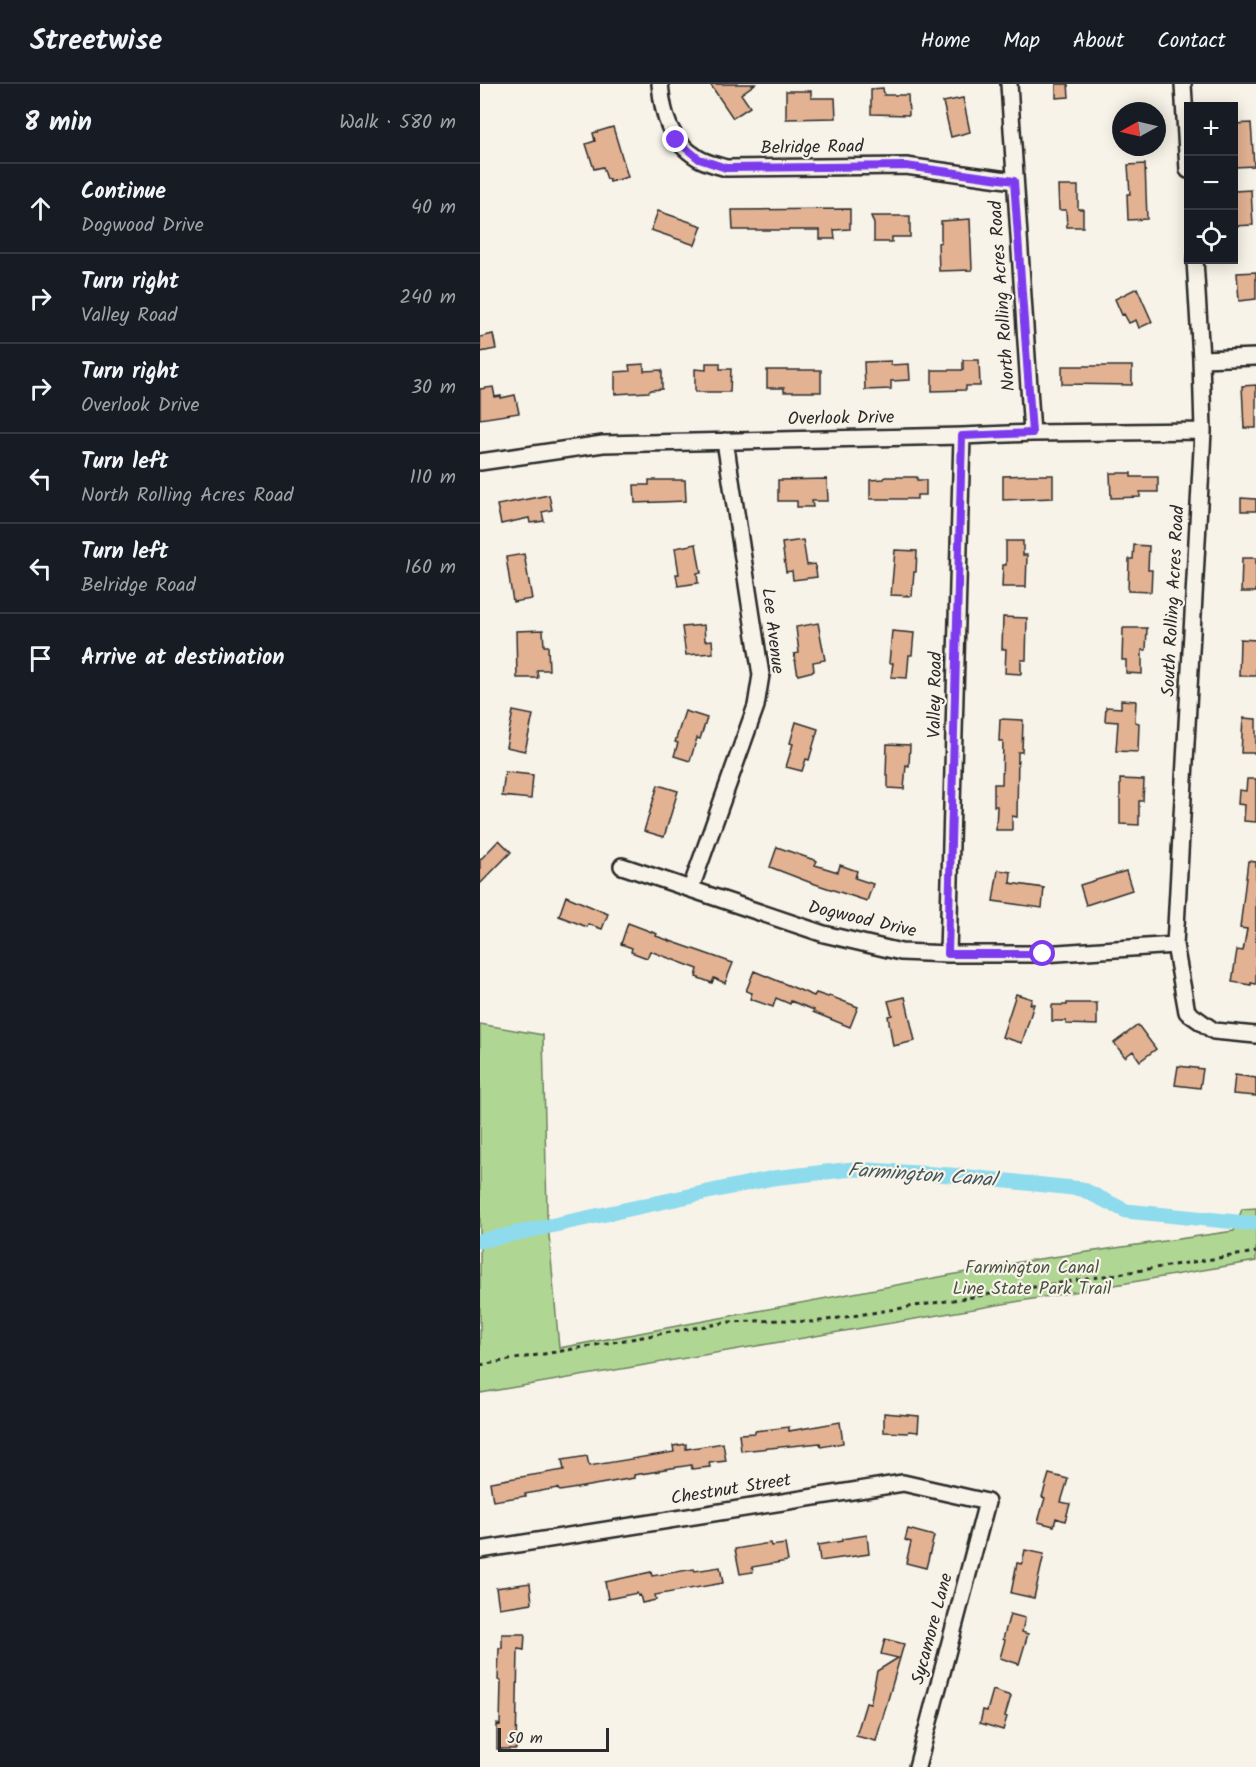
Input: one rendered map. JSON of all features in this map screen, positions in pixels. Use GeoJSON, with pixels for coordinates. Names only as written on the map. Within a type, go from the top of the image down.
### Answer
{"type":"FeatureCollection","features":[{"type":"Feature","properties":{"kind":"street","name":"Belridge Road"},"geometry":{"type":"LineString","coordinates":[[660,84],[662,109],[676,140],[699,159],[726,168],[906,166],[1014,181]]}},
{"type":"Feature","properties":{"kind":"street","name":"North Rolling Acres Road"},"geometry":{"type":"LineString","coordinates":[[1009,84],[1032,433]]}},
{"type":"Feature","properties":{"kind":"street"},"geometry":{"type":"LineString","coordinates":[[1183,84],[1187,156]]}},
{"type":"Feature","properties":{"kind":"street","name":"South Rolling Acres Road"},"geometry":{"type":"LineString","coordinates":[[1194,264],[1203,431],[1175,945],[1187,1012],[1214,1031],[1256,1035]]}},
{"type":"Feature","properties":{"kind":"street"},"geometry":{"type":"LineString","coordinates":[[1201,359],[1256,357]]}},
{"type":"Feature","properties":{"kind":"street","name":"Overlook Drive"},"geometry":{"type":"LineString","coordinates":[[480,462],[603,444],[1203,431]]}},
{"type":"Feature","properties":{"kind":"street","name":"Valley Road"},"geometry":{"type":"LineString","coordinates":[[948,954],[962,436]]}},
{"type":"Feature","properties":{"kind":"street","name":"Lee Avenue"},"geometry":{"type":"LineString","coordinates":[[691,888],[756,706],[761,675],[725,441]]}},
{"type":"Feature","properties":{"kind":"street","name":"Dogwood Drive"},"geometry":{"type":"LineString","coordinates":[[622,866],[824,934],[901,952],[1043,954],[1175,945]]}},
{"type":"Feature","properties":{"kind":"street","name":"Chestnut Street"},"geometry":{"type":"LineString","coordinates":[[480,1550],[903,1483],[987,1502]]}},
{"type":"Feature","properties":{"kind":"street","name":"Sycamore Lane"},"geometry":{"type":"LineString","coordinates":[[917,1767],[987,1502]]}},
{"type":"Feature","properties":{"kind":"path"},"geometry":{"type":"LineString","coordinates":[[480,1365],[729,1322],[782,1320],[814,1322],[1256,1252]]}},
{"type":"Feature","properties":{"kind":"green space","name":"Farmington Canal Line State Park Trail"},"geometry":{"type":"Polygon","coordinates":[[[480,1024],[543,1035],[547,1213],[559,1348],[1025,1261],[1234,1231],[1242,1209],[1256,1208],[1256,1261],[480,1393],[480,1024]]]}},
{"type":"Feature","properties":{"kind":"building"},"geometry":{"type":"Polygon","coordinates":[[[710,84],[755,84],[741,94],[750,107],[733,118],[710,84]]]}},
{"type":"Feature","properties":{"kind":"building"},"geometry":{"type":"Polygon","coordinates":[[[1056,84],[1068,84],[1069,97],[1056,98],[1056,84]]]}},
{"type":"Feature","properties":{"kind":"building"},"geometry":{"type":"Polygon","coordinates":[[[883,88],[884,95],[908,95],[909,115],[871,114],[871,89],[883,88]]]}},
{"type":"Feature","properties":{"kind":"building"},"geometry":{"type":"Polygon","coordinates":[[[786,91],[811,91],[811,98],[835,98],[836,118],[786,119],[786,91]]]}},
{"type":"Feature","properties":{"kind":"building"},"geometry":{"type":"Polygon","coordinates":[[[963,98],[970,132],[951,137],[943,102],[963,98]]]}},
{"type":"Feature","properties":{"kind":"building"},"geometry":{"type":"Polygon","coordinates":[[[1251,123],[1254,166],[1238,167],[1238,124],[1251,123]]]}},
{"type":"Feature","properties":{"kind":"building"},"geometry":{"type":"Polygon","coordinates":[[[613,127],[628,177],[610,182],[603,167],[594,169],[586,144],[595,141],[593,133],[613,127]]]}},
{"type":"Feature","properties":{"kind":"building"},"geometry":{"type":"Polygon","coordinates":[[[1145,164],[1147,219],[1128,220],[1127,194],[1130,194],[1128,165],[1145,164]]]}},
{"type":"Feature","properties":{"kind":"building"},"geometry":{"type":"Polygon","coordinates":[[[1058,186],[1078,186],[1078,209],[1083,209],[1083,227],[1067,227],[1066,210],[1059,210],[1058,186]]]}},
{"type":"Feature","properties":{"kind":"building"},"geometry":{"type":"Polygon","coordinates":[[[1251,190],[1253,225],[1238,226],[1238,191],[1251,190]]]}},
{"type":"Feature","properties":{"kind":"building"},"geometry":{"type":"Polygon","coordinates":[[[850,209],[850,229],[834,230],[835,239],[820,239],[820,230],[733,230],[732,210],[850,209]]]}},
{"type":"Feature","properties":{"kind":"building"},"geometry":{"type":"Polygon","coordinates":[[[658,211],[702,226],[695,245],[651,230],[658,211]]]}},
{"type":"Feature","properties":{"kind":"building"},"geometry":{"type":"Polygon","coordinates":[[[871,216],[910,216],[910,237],[892,237],[892,242],[874,242],[874,224],[871,216]]]}},
{"type":"Feature","properties":{"kind":"building"},"geometry":{"type":"Polygon","coordinates":[[[970,219],[972,270],[939,271],[938,243],[941,242],[941,221],[970,219]]]}},
{"type":"Feature","properties":{"kind":"building"},"geometry":{"type":"Polygon","coordinates":[[[1256,272],[1256,299],[1239,301],[1237,273],[1256,272]]]}},
{"type":"Feature","properties":{"kind":"building"},"geometry":{"type":"Polygon","coordinates":[[[1137,288],[1152,322],[1139,328],[1136,320],[1129,323],[1124,314],[1122,315],[1115,299],[1137,288]]]}},
{"type":"Feature","properties":{"kind":"building"},"geometry":{"type":"Polygon","coordinates":[[[493,334],[496,349],[480,352],[480,337],[493,334]]]}},
{"type":"Feature","properties":{"kind":"building"},"geometry":{"type":"Polygon","coordinates":[[[963,360],[979,360],[980,386],[966,386],[966,390],[932,391],[932,370],[963,370],[963,360]]]}},
{"type":"Feature","properties":{"kind":"building"},"geometry":{"type":"Polygon","coordinates":[[[891,361],[891,365],[909,364],[910,380],[891,381],[891,389],[865,390],[864,362],[891,361]]]}},
{"type":"Feature","properties":{"kind":"building"},"geometry":{"type":"Polygon","coordinates":[[[706,363],[720,363],[720,369],[731,369],[730,392],[695,392],[695,369],[706,370],[706,363]]]}},
{"type":"Feature","properties":{"kind":"building"},"geometry":{"type":"Polygon","coordinates":[[[644,364],[644,371],[662,370],[662,389],[615,394],[615,372],[630,371],[629,365],[644,364]]]}},
{"type":"Feature","properties":{"kind":"building"},"geometry":{"type":"Polygon","coordinates":[[[1062,366],[1132,366],[1132,385],[1062,384],[1062,366]]]}},
{"type":"Feature","properties":{"kind":"building"},"geometry":{"type":"Polygon","coordinates":[[[767,370],[821,370],[821,392],[784,392],[784,388],[767,388],[767,370]]]}},
{"type":"Feature","properties":{"kind":"building"},"geometry":{"type":"Polygon","coordinates":[[[1256,385],[1256,428],[1244,428],[1242,386],[1256,385]]]}},
{"type":"Feature","properties":{"kind":"building"},"geometry":{"type":"Polygon","coordinates":[[[493,387],[495,397],[515,395],[519,413],[480,419],[480,389],[493,387]]]}},
{"type":"Feature","properties":{"kind":"building"},"geometry":{"type":"Polygon","coordinates":[[[1110,473],[1131,473],[1131,477],[1158,477],[1158,492],[1140,492],[1140,497],[1111,498],[1110,473]]]}},
{"type":"Feature","properties":{"kind":"building"},"geometry":{"type":"Polygon","coordinates":[[[1053,475],[1053,498],[1003,500],[1003,476],[1053,475]]]}},
{"type":"Feature","properties":{"kind":"building"},"geometry":{"type":"Polygon","coordinates":[[[885,477],[917,477],[917,480],[926,480],[926,495],[917,495],[917,499],[870,499],[870,480],[885,477]]]}},
{"type":"Feature","properties":{"kind":"building"},"geometry":{"type":"Polygon","coordinates":[[[827,479],[828,501],[812,501],[813,507],[797,507],[797,501],[778,501],[778,480],[827,479]]]}},
{"type":"Feature","properties":{"kind":"building"},"geometry":{"type":"Polygon","coordinates":[[[649,480],[685,480],[686,501],[635,503],[634,485],[649,485],[649,480]]]}},
{"type":"Feature","properties":{"kind":"building"},"geometry":{"type":"Polygon","coordinates":[[[549,495],[552,510],[542,512],[544,521],[530,523],[529,518],[501,524],[497,505],[549,495]]]}},
{"type":"Feature","properties":{"kind":"building"},"geometry":{"type":"Polygon","coordinates":[[[1241,498],[1256,499],[1256,511],[1241,511],[1241,498]]]}},
{"type":"Feature","properties":{"kind":"building"},"geometry":{"type":"Polygon","coordinates":[[[803,540],[807,565],[815,564],[817,577],[793,580],[792,571],[786,572],[782,543],[803,540]]]}},
{"type":"Feature","properties":{"kind":"building"},"geometry":{"type":"Polygon","coordinates":[[[1006,541],[1023,541],[1023,555],[1027,555],[1026,587],[1002,587],[1003,565],[1006,565],[1006,541]]]}},
{"type":"Feature","properties":{"kind":"building"},"geometry":{"type":"Polygon","coordinates":[[[696,544],[701,573],[697,573],[698,583],[678,586],[676,574],[679,574],[675,548],[696,544]]]}},
{"type":"Feature","properties":{"kind":"building"},"geometry":{"type":"Polygon","coordinates":[[[1134,545],[1149,546],[1148,570],[1152,570],[1151,592],[1128,591],[1129,559],[1133,559],[1134,545]]]}},
{"type":"Feature","properties":{"kind":"building"},"geometry":{"type":"Polygon","coordinates":[[[895,550],[917,551],[912,596],[891,595],[895,550]]]}},
{"type":"Feature","properties":{"kind":"building"},"geometry":{"type":"Polygon","coordinates":[[[524,554],[532,599],[513,602],[506,557],[524,554]]]}},
{"type":"Feature","properties":{"kind":"building"},"geometry":{"type":"Polygon","coordinates":[[[1242,558],[1256,558],[1256,592],[1241,592],[1242,558]]]}},
{"type":"Feature","properties":{"kind":"building"},"geometry":{"type":"Polygon","coordinates":[[[1003,617],[1027,618],[1026,660],[1021,660],[1021,674],[1005,673],[1006,649],[1002,649],[1003,617]]]}},
{"type":"Feature","properties":{"kind":"building"},"geometry":{"type":"Polygon","coordinates":[[[818,623],[825,660],[813,662],[814,671],[798,675],[794,654],[799,653],[796,627],[818,623]]]}},
{"type":"Feature","properties":{"kind":"building"},"geometry":{"type":"Polygon","coordinates":[[[704,625],[705,641],[712,640],[713,653],[686,655],[682,627],[704,625]]]}},
{"type":"Feature","properties":{"kind":"building"},"geometry":{"type":"Polygon","coordinates":[[[1123,628],[1147,628],[1146,650],[1142,650],[1142,674],[1126,673],[1126,660],[1122,660],[1123,628]]]}},
{"type":"Feature","properties":{"kind":"building"},"geometry":{"type":"Polygon","coordinates":[[[543,630],[544,646],[548,646],[549,670],[537,670],[538,678],[517,678],[516,631],[543,630]]]}},
{"type":"Feature","properties":{"kind":"building"},"geometry":{"type":"Polygon","coordinates":[[[892,631],[914,633],[907,678],[891,677],[893,663],[889,663],[892,631]]]}},
{"type":"Feature","properties":{"kind":"building"},"geometry":{"type":"Polygon","coordinates":[[[1240,639],[1256,640],[1256,676],[1239,676],[1240,639]]]}},
{"type":"Feature","properties":{"kind":"building"},"geometry":{"type":"Polygon","coordinates":[[[1121,700],[1136,701],[1135,722],[1139,723],[1138,752],[1116,751],[1118,722],[1105,721],[1106,707],[1121,708],[1121,700]]]}},
{"type":"Feature","properties":{"kind":"building"},"geometry":{"type":"Polygon","coordinates":[[[513,711],[533,715],[525,751],[506,747],[513,711]]]}},
{"type":"Feature","properties":{"kind":"building"},"geometry":{"type":"Polygon","coordinates":[[[685,711],[707,718],[700,739],[697,738],[690,761],[674,756],[678,743],[675,742],[685,711]]]}},
{"type":"Feature","properties":{"kind":"building"},"geometry":{"type":"Polygon","coordinates":[[[1243,718],[1256,719],[1256,753],[1241,753],[1243,718]]]}},
{"type":"Feature","properties":{"kind":"building"},"geometry":{"type":"Polygon","coordinates":[[[1000,719],[1023,720],[1022,752],[1018,752],[1017,817],[1012,816],[1012,830],[996,830],[997,806],[994,806],[994,784],[1002,784],[1003,741],[999,741],[1000,719]]]}},
{"type":"Feature","properties":{"kind":"building"},"geometry":{"type":"Polygon","coordinates":[[[796,722],[818,729],[809,760],[806,759],[802,771],[786,767],[793,744],[790,743],[796,722]]]}},
{"type":"Feature","properties":{"kind":"building"},"geometry":{"type":"Polygon","coordinates":[[[887,744],[910,745],[909,766],[906,765],[904,789],[888,788],[887,744]]]}},
{"type":"Feature","properties":{"kind":"building"},"geometry":{"type":"Polygon","coordinates":[[[505,772],[533,775],[531,799],[502,796],[505,772]]]}},
{"type":"Feature","properties":{"kind":"building"},"geometry":{"type":"Polygon","coordinates":[[[1120,779],[1144,780],[1143,801],[1139,801],[1139,825],[1120,824],[1120,779]]]}},
{"type":"Feature","properties":{"kind":"building"},"geometry":{"type":"Polygon","coordinates":[[[1247,779],[1256,779],[1256,822],[1244,821],[1245,805],[1238,804],[1239,790],[1246,791],[1247,779]]]}},
{"type":"Feature","properties":{"kind":"building"},"geometry":{"type":"Polygon","coordinates":[[[658,785],[678,791],[664,837],[644,831],[658,785]]]}},
{"type":"Feature","properties":{"kind":"building"},"geometry":{"type":"Polygon","coordinates":[[[499,840],[511,852],[480,884],[480,860],[499,840]]]}},
{"type":"Feature","properties":{"kind":"building"},"geometry":{"type":"Polygon","coordinates":[[[777,847],[817,861],[815,865],[838,872],[840,865],[857,871],[855,878],[873,884],[867,901],[770,867],[777,847]]]}},
{"type":"Feature","properties":{"kind":"building"},"geometry":{"type":"Polygon","coordinates":[[[1248,861],[1256,862],[1256,984],[1251,983],[1251,985],[1232,982],[1237,950],[1243,951],[1247,929],[1240,928],[1248,861]]]}},
{"type":"Feature","properties":{"kind":"building"},"geometry":{"type":"Polygon","coordinates":[[[998,870],[1011,872],[1010,883],[1044,888],[1042,908],[993,901],[998,870]]]}},
{"type":"Feature","properties":{"kind":"building"},"geometry":{"type":"Polygon","coordinates":[[[1126,871],[1132,890],[1086,905],[1080,885],[1126,871]]]}},
{"type":"Feature","properties":{"kind":"building"},"geometry":{"type":"Polygon","coordinates":[[[566,896],[608,914],[602,929],[588,924],[587,927],[559,916],[566,896]]]}},
{"type":"Feature","properties":{"kind":"building"},"geometry":{"type":"Polygon","coordinates":[[[628,923],[657,934],[656,936],[733,963],[725,983],[714,978],[712,983],[696,977],[698,969],[650,951],[647,958],[631,952],[632,948],[621,944],[628,923]]]}},
{"type":"Feature","properties":{"kind":"building"},"geometry":{"type":"Polygon","coordinates":[[[754,971],[814,996],[816,993],[830,996],[858,1007],[850,1027],[791,1001],[790,1004],[776,998],[773,1007],[750,999],[752,993],[746,991],[754,971]]]}},
{"type":"Feature","properties":{"kind":"building"},"geometry":{"type":"Polygon","coordinates":[[[1016,994],[1032,999],[1030,1004],[1034,1004],[1022,1043],[1002,1037],[1016,994]]]}},
{"type":"Feature","properties":{"kind":"building"},"geometry":{"type":"Polygon","coordinates":[[[905,997],[915,1041],[893,1046],[888,1016],[892,1015],[888,1001],[905,997]]]}},
{"type":"Feature","properties":{"kind":"building"},"geometry":{"type":"Polygon","coordinates":[[[1067,1003],[1097,1003],[1097,1025],[1052,1021],[1052,1005],[1067,1005],[1067,1003]]]}},
{"type":"Feature","properties":{"kind":"building"},"geometry":{"type":"Polygon","coordinates":[[[1138,1025],[1156,1049],[1140,1061],[1133,1051],[1125,1057],[1114,1043],[1138,1025]]]}},
{"type":"Feature","properties":{"kind":"building"},"geometry":{"type":"Polygon","coordinates":[[[1178,1066],[1203,1069],[1200,1088],[1175,1085],[1178,1066]]]}},
{"type":"Feature","properties":{"kind":"building"},"geometry":{"type":"Polygon","coordinates":[[[1235,1075],[1256,1078],[1256,1096],[1233,1094],[1235,1075]]]}},
{"type":"Feature","properties":{"kind":"building"},"geometry":{"type":"Polygon","coordinates":[[[884,1413],[919,1416],[918,1432],[884,1432],[884,1413]]]}},
{"type":"Feature","properties":{"kind":"building"},"geometry":{"type":"Polygon","coordinates":[[[840,1422],[843,1443],[821,1447],[820,1443],[741,1451],[739,1434],[789,1427],[789,1431],[840,1422]]]}},
{"type":"Feature","properties":{"kind":"building"},"geometry":{"type":"Polygon","coordinates":[[[723,1443],[726,1461],[709,1463],[710,1467],[692,1469],[691,1465],[659,1470],[634,1475],[634,1478],[560,1491],[557,1488],[493,1501],[490,1482],[564,1470],[562,1460],[587,1456],[589,1466],[674,1452],[673,1446],[686,1444],[686,1449],[723,1443]]]}},
{"type":"Feature","properties":{"kind":"building"},"geometry":{"type":"Polygon","coordinates":[[[1049,1474],[1068,1479],[1061,1502],[1070,1504],[1065,1521],[1056,1518],[1054,1526],[1038,1522],[1049,1474]]]}},
{"type":"Feature","properties":{"kind":"building"},"geometry":{"type":"Polygon","coordinates":[[[908,1529],[934,1536],[926,1568],[906,1563],[911,1542],[905,1540],[908,1529]]]}},
{"type":"Feature","properties":{"kind":"building"},"geometry":{"type":"Polygon","coordinates":[[[867,1535],[869,1554],[820,1561],[818,1545],[867,1535]]]}},
{"type":"Feature","properties":{"kind":"building"},"geometry":{"type":"Polygon","coordinates":[[[770,1543],[771,1546],[785,1544],[788,1561],[752,1567],[753,1572],[740,1574],[735,1549],[770,1543]]]}},
{"type":"Feature","properties":{"kind":"building"},"geometry":{"type":"Polygon","coordinates":[[[1025,1550],[1044,1554],[1034,1598],[1011,1593],[1017,1563],[1022,1564],[1025,1550]]]}},
{"type":"Feature","properties":{"kind":"building"},"geometry":{"type":"Polygon","coordinates":[[[720,1567],[723,1583],[655,1595],[656,1600],[642,1603],[637,1593],[608,1599],[605,1582],[651,1572],[652,1576],[720,1567]]]}},
{"type":"Feature","properties":{"kind":"building"},"geometry":{"type":"Polygon","coordinates":[[[530,1583],[532,1603],[499,1608],[496,1588],[530,1583]]]}},
{"type":"Feature","properties":{"kind":"building"},"geometry":{"type":"Polygon","coordinates":[[[1010,1614],[1025,1618],[1022,1632],[1028,1634],[1019,1664],[1000,1658],[1010,1614]]]}},
{"type":"Feature","properties":{"kind":"building"},"geometry":{"type":"Polygon","coordinates":[[[502,1634],[525,1634],[524,1650],[518,1649],[516,1749],[497,1749],[501,1681],[498,1680],[499,1648],[502,1648],[502,1634]]]}},
{"type":"Feature","properties":{"kind":"building"},"geometry":{"type":"Polygon","coordinates":[[[885,1639],[904,1644],[876,1741],[856,1736],[866,1703],[870,1704],[877,1671],[898,1658],[881,1654],[885,1639]]]}},
{"type":"Feature","properties":{"kind":"building"},"geometry":{"type":"Polygon","coordinates":[[[993,1690],[1011,1696],[1003,1730],[980,1723],[983,1710],[987,1711],[993,1690]]]}},
{"type":"Feature","properties":{"kind":"waterway","name":"Farmington Canal"},"geometry":{"type":"LineString","coordinates":[[480,1241],[773,1178],[853,1169],[951,1175],[1082,1189],[1126,1211],[1256,1223]]}},
{"type":"Feature","properties":{"kind":"route"},"geometry":{"type":"LineString","coordinates":[[676,140],[699,159],[726,168],[906,166],[1014,181],[1032,433],[962,436],[948,954],[1043,954]]}}]}
